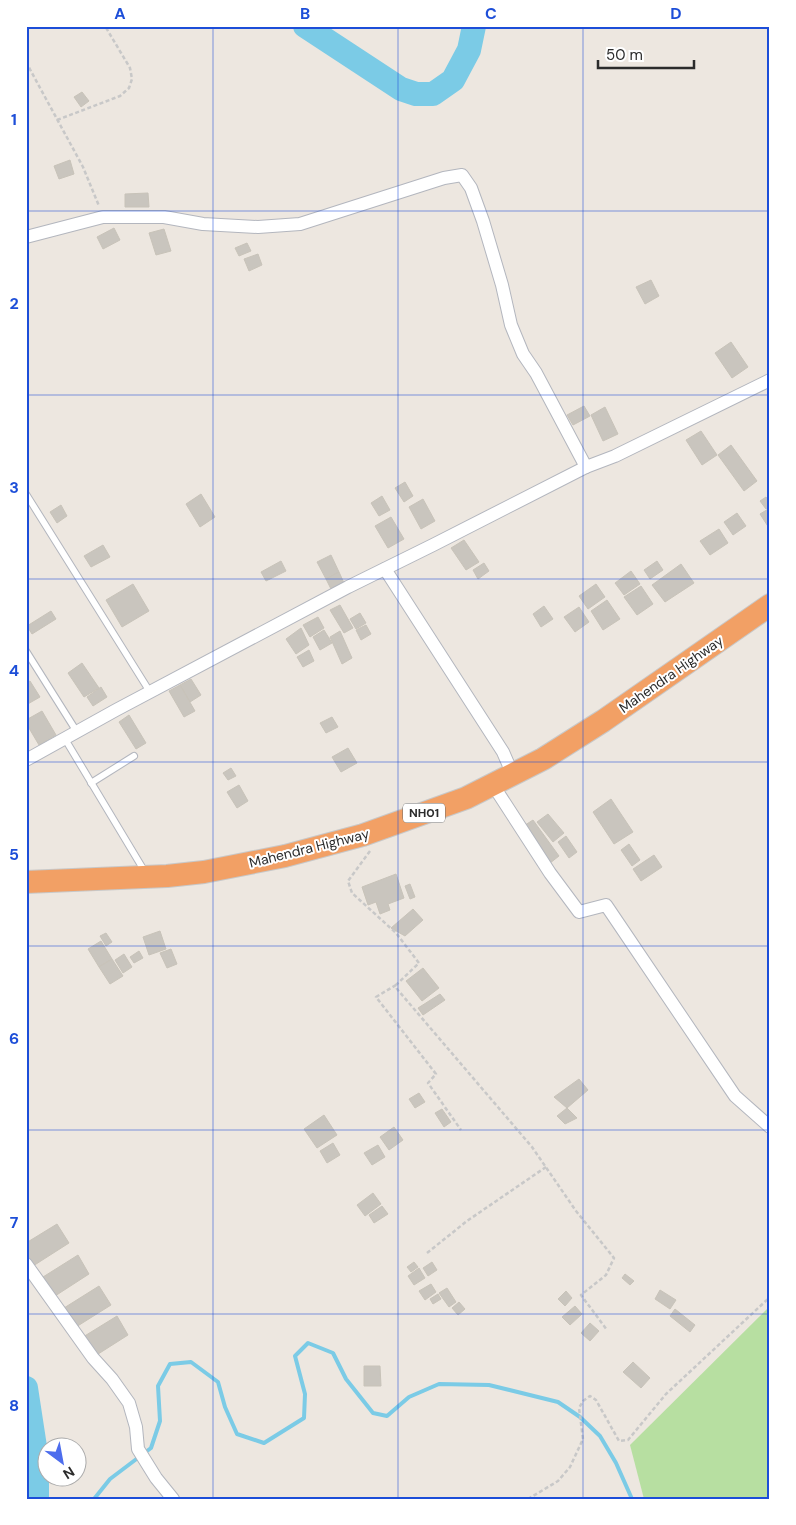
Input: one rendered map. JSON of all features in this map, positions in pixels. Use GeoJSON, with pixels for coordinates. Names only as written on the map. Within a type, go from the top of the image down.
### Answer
{"type":"FeatureCollection","features":[{"type":"Feature","properties":{"kind":"highway","name":"Mahendra Highway"},"geometry":{"type":"LineString","coordinates":[[26,882],[167,876],[204,872],[324,847],[466,798],[543,759],[603,721],[770,605]]}},
{"type":"Feature","properties":{"kind":"street"},"geometry":{"type":"LineString","coordinates":[[26,236],[103,217],[164,217],[203,224],[258,227],[300,224],[444,178],[462,175],[471,188],[483,221],[502,285],[511,325],[523,354],[536,373],[586,467]]}},
{"type":"Feature","properties":{"kind":"street"},"geometry":{"type":"LineString","coordinates":[[26,760],[348,586],[586,467],[615,456],[770,380]]}},
{"type":"Feature","properties":{"kind":"street"},"geometry":{"type":"LineString","coordinates":[[385,569],[502,752],[513,775]]}},
{"type":"Feature","properties":{"kind":"street"},"geometry":{"type":"LineString","coordinates":[[493,785],[550,873],[579,912],[606,905],[735,1096],[770,1127]]}},
{"type":"Feature","properties":{"kind":"street"},"geometry":{"type":"LineString","coordinates":[[26,1264],[93,1358],[112,1379],[129,1403],[136,1427],[138,1449],[156,1478],[173,1499]]}},
{"type":"Feature","properties":{"kind":"lane"},"geometry":{"type":"LineString","coordinates":[[26,494],[150,692]]}},
{"type":"Feature","properties":{"kind":"lane"},"geometry":{"type":"LineString","coordinates":[[26,651],[77,732]]}},
{"type":"Feature","properties":{"kind":"lane"},"geometry":{"type":"LineString","coordinates":[[65,739],[148,877]]}},
{"type":"Feature","properties":{"kind":"lane"},"geometry":{"type":"LineString","coordinates":[[91,783],[134,756]]}},
{"type":"Feature","properties":{"kind":"path"},"geometry":{"type":"LineString","coordinates":[[57,120],[120,96],[129,88],[132,79],[130,68],[105,26]]}},
{"type":"Feature","properties":{"kind":"path"},"geometry":{"type":"LineString","coordinates":[[26,62],[83,167],[103,217]]}},
{"type":"Feature","properties":{"kind":"path"},"geometry":{"type":"LineString","coordinates":[[372,848],[348,881],[352,892],[396,933],[418,963],[396,985],[376,997],[436,1074],[428,1083],[461,1130]]}},
{"type":"Feature","properties":{"kind":"path"},"geometry":{"type":"LineString","coordinates":[[396,985],[397,989],[532,1148],[576,1211],[614,1258],[606,1275],[582,1294],[607,1330]]}},
{"type":"Feature","properties":{"kind":"path"},"geometry":{"type":"LineString","coordinates":[[427,1253],[467,1221],[546,1167]]}},
{"type":"Feature","properties":{"kind":"path"},"geometry":{"type":"LineString","coordinates":[[528,1499],[558,1481],[570,1467],[583,1439],[579,1408],[583,1401],[590,1396],[596,1400],[619,1441],[628,1440],[666,1394],[770,1297]]}},
{"type":"Feature","properties":{"kind":"green space"},"geometry":{"type":"Polygon","coordinates":[[[770,1306],[770,1499],[644,1499],[630,1445],[770,1306]]]}},
{"type":"Feature","properties":{"kind":"building"},"geometry":{"type":"Polygon","coordinates":[[[82,92],[89,101],[81,107],[74,97],[82,92]]]}},
{"type":"Feature","properties":{"kind":"building"},"geometry":{"type":"Polygon","coordinates":[[[70,160],[74,174],[59,179],[54,166],[70,160]]]}},
{"type":"Feature","properties":{"kind":"building"},"geometry":{"type":"Polygon","coordinates":[[[148,193],[149,207],[125,207],[125,194],[148,193]]]}},
{"type":"Feature","properties":{"kind":"building"},"geometry":{"type":"Polygon","coordinates":[[[114,228],[120,240],[103,249],[97,237],[114,228]]]}},
{"type":"Feature","properties":{"kind":"building"},"geometry":{"type":"Polygon","coordinates":[[[164,229],[171,251],[156,255],[149,233],[164,229]]]}},
{"type":"Feature","properties":{"kind":"building"},"geometry":{"type":"Polygon","coordinates":[[[247,243],[251,251],[239,256],[235,248],[247,243]]]}},
{"type":"Feature","properties":{"kind":"building"},"geometry":{"type":"Polygon","coordinates":[[[258,254],[262,265],[249,271],[244,259],[258,254]]]}},
{"type":"Feature","properties":{"kind":"building"},"geometry":{"type":"Polygon","coordinates":[[[651,280],[659,296],[645,304],[636,287],[651,280]]]}},
{"type":"Feature","properties":{"kind":"building"},"geometry":{"type":"Polygon","coordinates":[[[731,342],[748,367],[732,378],[715,353],[731,342]]]}},
{"type":"Feature","properties":{"kind":"building"},"geometry":{"type":"Polygon","coordinates":[[[584,406],[590,416],[573,425],[567,415],[584,406]]]}},
{"type":"Feature","properties":{"kind":"building"},"geometry":{"type":"Polygon","coordinates":[[[605,407],[618,434],[603,441],[591,415],[605,407]]]}},
{"type":"Feature","properties":{"kind":"building"},"geometry":{"type":"Polygon","coordinates":[[[701,431],[717,455],[702,465],[686,440],[701,431]]]}},
{"type":"Feature","properties":{"kind":"building"},"geometry":{"type":"Polygon","coordinates":[[[731,445],[757,481],[744,491],[718,455],[731,445]]]}},
{"type":"Feature","properties":{"kind":"building"},"geometry":{"type":"Polygon","coordinates":[[[405,482],[413,496],[404,502],[395,488],[405,482]]]}},
{"type":"Feature","properties":{"kind":"building"},"geometry":{"type":"Polygon","coordinates":[[[201,494],[215,517],[200,527],[186,504],[201,494]]]}},
{"type":"Feature","properties":{"kind":"building"},"geometry":{"type":"Polygon","coordinates":[[[382,496],[390,510],[379,516],[371,503],[382,496]]]}},
{"type":"Feature","properties":{"kind":"building"},"geometry":{"type":"Polygon","coordinates":[[[766,497],[770,506],[766,509],[760,501],[766,497]]]}},
{"type":"Feature","properties":{"kind":"building"},"geometry":{"type":"Polygon","coordinates":[[[423,499],[435,521],[421,529],[409,507],[423,499]]]}},
{"type":"Feature","properties":{"kind":"building"},"geometry":{"type":"Polygon","coordinates":[[[61,505],[67,516],[57,523],[50,512],[61,505]]]}},
{"type":"Feature","properties":{"kind":"building"},"geometry":{"type":"Polygon","coordinates":[[[770,508],[770,528],[769,528],[760,514],[770,508]]]}},
{"type":"Feature","properties":{"kind":"building"},"geometry":{"type":"Polygon","coordinates":[[[737,513],[746,526],[733,535],[724,522],[737,513]]]}},
{"type":"Feature","properties":{"kind":"building"},"geometry":{"type":"Polygon","coordinates":[[[391,517],[404,539],[388,548],[375,526],[391,517]]]}},
{"type":"Feature","properties":{"kind":"building"},"geometry":{"type":"Polygon","coordinates":[[[719,529],[728,543],[710,555],[700,541],[719,529]]]}},
{"type":"Feature","properties":{"kind":"building"},"geometry":{"type":"Polygon","coordinates":[[[464,540],[479,562],[466,570],[451,548],[464,540]]]}},
{"type":"Feature","properties":{"kind":"building"},"geometry":{"type":"Polygon","coordinates":[[[103,545],[110,557],[91,567],[84,556],[103,545]]]}},
{"type":"Feature","properties":{"kind":"building"},"geometry":{"type":"Polygon","coordinates":[[[331,555],[339,572],[326,579],[317,562],[331,555]]]}},
{"type":"Feature","properties":{"kind":"building"},"geometry":{"type":"Polygon","coordinates":[[[281,561],[286,571],[266,581],[261,572],[281,561]]]}},
{"type":"Feature","properties":{"kind":"building"},"geometry":{"type":"Polygon","coordinates":[[[657,561],[663,570],[650,579],[644,570],[657,561]]]}},
{"type":"Feature","properties":{"kind":"building"},"geometry":{"type":"Polygon","coordinates":[[[484,563],[489,571],[478,579],[473,570],[484,563]]]}},
{"type":"Feature","properties":{"kind":"building"},"geometry":{"type":"Polygon","coordinates":[[[681,564],[694,583],[665,602],[652,585],[681,564]]]}},
{"type":"Feature","properties":{"kind":"building"},"geometry":{"type":"Polygon","coordinates":[[[631,571],[640,584],[624,595],[615,583],[631,571]]]}},
{"type":"Feature","properties":{"kind":"building"},"geometry":{"type":"Polygon","coordinates":[[[339,572],[344,583],[331,589],[326,579],[339,572]]]}},
{"type":"Feature","properties":{"kind":"building"},"geometry":{"type":"Polygon","coordinates":[[[133,584],[149,611],[122,627],[106,600],[133,584]]]}},
{"type":"Feature","properties":{"kind":"building"},"geometry":{"type":"Polygon","coordinates":[[[596,584],[605,597],[588,609],[579,596],[596,584]]]}},
{"type":"Feature","properties":{"kind":"building"},"geometry":{"type":"Polygon","coordinates":[[[641,586],[653,604],[637,615],[624,597],[641,586]]]}},
{"type":"Feature","properties":{"kind":"building"},"geometry":{"type":"Polygon","coordinates":[[[607,600],[620,619],[603,630],[591,611],[607,600]]]}},
{"type":"Feature","properties":{"kind":"building"},"geometry":{"type":"Polygon","coordinates":[[[340,605],[353,628],[344,633],[330,610],[340,605]]]}},
{"type":"Feature","properties":{"kind":"building"},"geometry":{"type":"Polygon","coordinates":[[[544,606],[553,619],[541,627],[533,614],[544,606]]]}},
{"type":"Feature","properties":{"kind":"building"},"geometry":{"type":"Polygon","coordinates":[[[579,607],[589,622],[575,632],[564,617],[579,607]]]}},
{"type":"Feature","properties":{"kind":"building"},"geometry":{"type":"Polygon","coordinates":[[[51,611],[56,619],[32,634],[27,626],[51,611]]]}},
{"type":"Feature","properties":{"kind":"building"},"geometry":{"type":"Polygon","coordinates":[[[360,613],[366,623],[356,629],[350,619],[360,613]]]}},
{"type":"Feature","properties":{"kind":"building"},"geometry":{"type":"Polygon","coordinates":[[[318,617],[324,628],[310,637],[303,625],[318,617]]]}},
{"type":"Feature","properties":{"kind":"building"},"geometry":{"type":"Polygon","coordinates":[[[366,625],[371,634],[361,640],[356,630],[366,625]]]}},
{"type":"Feature","properties":{"kind":"building"},"geometry":{"type":"Polygon","coordinates":[[[301,628],[309,645],[296,654],[286,639],[301,628]]]}},
{"type":"Feature","properties":{"kind":"building"},"geometry":{"type":"Polygon","coordinates":[[[324,630],[332,643],[320,650],[313,637],[324,630]]]}},
{"type":"Feature","properties":{"kind":"building"},"geometry":{"type":"Polygon","coordinates":[[[340,631],[352,658],[342,664],[330,637],[340,631]]]}},
{"type":"Feature","properties":{"kind":"building"},"geometry":{"type":"Polygon","coordinates":[[[309,650],[314,661],[303,667],[297,657],[309,650]]]}},
{"type":"Feature","properties":{"kind":"building"},"geometry":{"type":"Polygon","coordinates":[[[82,663],[99,688],[84,697],[68,673],[82,663]]]}},
{"type":"Feature","properties":{"kind":"building"},"geometry":{"type":"Polygon","coordinates":[[[191,679],[201,695],[190,702],[180,685],[191,679]]]}},
{"type":"Feature","properties":{"kind":"building"},"geometry":{"type":"Polygon","coordinates":[[[30,681],[40,697],[26,705],[26,683],[30,681]]]}},
{"type":"Feature","properties":{"kind":"building"},"geometry":{"type":"Polygon","coordinates":[[[180,685],[195,711],[184,717],[169,691],[180,685]]]}},
{"type":"Feature","properties":{"kind":"building"},"geometry":{"type":"Polygon","coordinates":[[[101,687],[107,697],[93,706],[87,697],[101,687]]]}},
{"type":"Feature","properties":{"kind":"building"},"geometry":{"type":"Polygon","coordinates":[[[42,711],[56,735],[39,745],[26,720],[42,711]]]}},
{"type":"Feature","properties":{"kind":"building"},"geometry":{"type":"Polygon","coordinates":[[[129,715],[146,743],[136,749],[119,722],[129,715]]]}},
{"type":"Feature","properties":{"kind":"building"},"geometry":{"type":"Polygon","coordinates":[[[332,717],[338,727],[326,733],[320,723],[332,717]]]}},
{"type":"Feature","properties":{"kind":"building"},"geometry":{"type":"Polygon","coordinates":[[[348,748],[357,763],[341,772],[332,757],[348,748]]]}},
{"type":"Feature","properties":{"kind":"building"},"geometry":{"type":"Polygon","coordinates":[[[231,768],[236,776],[228,780],[223,773],[231,768]]]}},
{"type":"Feature","properties":{"kind":"building"},"geometry":{"type":"Polygon","coordinates":[[[239,785],[248,801],[237,808],[227,792],[239,785]]]}},
{"type":"Feature","properties":{"kind":"building"},"geometry":{"type":"Polygon","coordinates":[[[611,799],[633,832],[614,844],[593,812],[611,799]]]}},
{"type":"Feature","properties":{"kind":"building"},"geometry":{"type":"Polygon","coordinates":[[[548,814],[564,833],[553,842],[537,822],[548,814]]]}},
{"type":"Feature","properties":{"kind":"building"},"geometry":{"type":"Polygon","coordinates":[[[533,820],[559,856],[545,867],[519,829],[533,820]]]}},
{"type":"Feature","properties":{"kind":"building"},"geometry":{"type":"Polygon","coordinates":[[[566,836],[577,852],[569,858],[558,842],[566,836]]]}},
{"type":"Feature","properties":{"kind":"building"},"geometry":{"type":"Polygon","coordinates":[[[629,844],[640,860],[632,866],[621,850],[629,844]]]}},
{"type":"Feature","properties":{"kind":"building"},"geometry":{"type":"Polygon","coordinates":[[[654,855],[662,867],[641,881],[633,869],[654,855]]]}},
{"type":"Feature","properties":{"kind":"building"},"geometry":{"type":"Polygon","coordinates":[[[396,874],[404,898],[388,904],[390,910],[380,914],[376,902],[368,905],[362,887],[396,874]]]}},
{"type":"Feature","properties":{"kind":"building"},"geometry":{"type":"Polygon","coordinates":[[[410,884],[415,897],[410,899],[405,886],[410,884]]]}},
{"type":"Feature","properties":{"kind":"building"},"geometry":{"type":"Polygon","coordinates":[[[413,909],[423,920],[405,936],[391,928],[413,909]]]}},
{"type":"Feature","properties":{"kind":"building"},"geometry":{"type":"Polygon","coordinates":[[[160,931],[166,949],[149,955],[143,937],[160,931]]]}},
{"type":"Feature","properties":{"kind":"building"},"geometry":{"type":"Polygon","coordinates":[[[106,933],[112,942],[106,946],[100,936],[106,933]]]}},
{"type":"Feature","properties":{"kind":"building"},"geometry":{"type":"Polygon","coordinates":[[[101,941],[112,959],[99,967],[88,949],[101,941]]]}},
{"type":"Feature","properties":{"kind":"building"},"geometry":{"type":"Polygon","coordinates":[[[171,949],[177,964],[167,968],[160,953],[171,949]]]}},
{"type":"Feature","properties":{"kind":"building"},"geometry":{"type":"Polygon","coordinates":[[[139,951],[143,958],[134,963],[130,957],[139,951]]]}},
{"type":"Feature","properties":{"kind":"building"},"geometry":{"type":"Polygon","coordinates":[[[124,954],[132,967],[123,973],[115,960],[124,954]]]}},
{"type":"Feature","properties":{"kind":"building"},"geometry":{"type":"Polygon","coordinates":[[[112,959],[123,976],[110,984],[99,967],[112,959]]]}},
{"type":"Feature","properties":{"kind":"building"},"geometry":{"type":"Polygon","coordinates":[[[423,968],[439,988],[422,1001],[406,981],[423,968]]]}},
{"type":"Feature","properties":{"kind":"building"},"geometry":{"type":"Polygon","coordinates":[[[440,994],[445,1000],[423,1015],[418,1008],[440,994]]]}},
{"type":"Feature","properties":{"kind":"building"},"geometry":{"type":"Polygon","coordinates":[[[579,1079],[588,1090],[567,1108],[554,1097],[579,1079]]]}},
{"type":"Feature","properties":{"kind":"building"},"geometry":{"type":"Polygon","coordinates":[[[419,1093],[425,1102],[415,1108],[409,1099],[419,1093]]]}},
{"type":"Feature","properties":{"kind":"building"},"geometry":{"type":"Polygon","coordinates":[[[567,1108],[577,1118],[565,1124],[557,1116],[567,1108]]]}},
{"type":"Feature","properties":{"kind":"building"},"geometry":{"type":"Polygon","coordinates":[[[442,1109],[451,1122],[444,1127],[435,1113],[442,1109]]]}},
{"type":"Feature","properties":{"kind":"building"},"geometry":{"type":"Polygon","coordinates":[[[324,1115],[337,1135],[317,1148],[304,1129],[324,1115]]]}},
{"type":"Feature","properties":{"kind":"building"},"geometry":{"type":"Polygon","coordinates":[[[394,1127],[403,1140],[389,1150],[380,1137],[394,1127]]]}},
{"type":"Feature","properties":{"kind":"building"},"geometry":{"type":"Polygon","coordinates":[[[333,1143],[340,1155],[327,1163],[320,1151],[333,1143]]]}},
{"type":"Feature","properties":{"kind":"building"},"geometry":{"type":"Polygon","coordinates":[[[378,1145],[385,1157],[372,1165],[364,1153],[378,1145]]]}},
{"type":"Feature","properties":{"kind":"building"},"geometry":{"type":"Polygon","coordinates":[[[373,1193],[381,1204],[365,1216],[357,1205],[373,1193]]]}},
{"type":"Feature","properties":{"kind":"building"},"geometry":{"type":"Polygon","coordinates":[[[382,1206],[388,1214],[374,1223],[369,1215],[382,1206]]]}},
{"type":"Feature","properties":{"kind":"building"},"geometry":{"type":"Polygon","coordinates":[[[57,1224],[69,1243],[33,1266],[26,1254],[26,1243],[57,1224]]]}},
{"type":"Feature","properties":{"kind":"building"},"geometry":{"type":"Polygon","coordinates":[[[78,1255],[89,1274],[55,1296],[43,1277],[78,1255]]]}},
{"type":"Feature","properties":{"kind":"building"},"geometry":{"type":"Polygon","coordinates":[[[414,1262],[418,1267],[411,1272],[407,1267],[414,1262]]]}},
{"type":"Feature","properties":{"kind":"building"},"geometry":{"type":"Polygon","coordinates":[[[432,1262],[437,1270],[428,1276],[423,1268],[432,1262]]]}},
{"type":"Feature","properties":{"kind":"building"},"geometry":{"type":"Polygon","coordinates":[[[419,1268],[425,1278],[414,1285],[408,1276],[419,1268]]]}},
{"type":"Feature","properties":{"kind":"building"},"geometry":{"type":"Polygon","coordinates":[[[625,1274],[634,1281],[630,1285],[622,1278],[625,1274]]]}},
{"type":"Feature","properties":{"kind":"building"},"geometry":{"type":"Polygon","coordinates":[[[431,1284],[436,1292],[425,1300],[419,1291],[431,1284]]]}},
{"type":"Feature","properties":{"kind":"building"},"geometry":{"type":"Polygon","coordinates":[[[99,1286],[111,1305],[76,1327],[64,1308],[99,1286]]]}},
{"type":"Feature","properties":{"kind":"building"},"geometry":{"type":"Polygon","coordinates":[[[447,1288],[456,1302],[449,1307],[439,1293],[447,1288]]]}},
{"type":"Feature","properties":{"kind":"building"},"geometry":{"type":"Polygon","coordinates":[[[660,1290],[676,1300],[670,1309],[655,1299],[660,1290]]]}},
{"type":"Feature","properties":{"kind":"building"},"geometry":{"type":"Polygon","coordinates":[[[566,1291],[572,1298],[565,1306],[558,1299],[566,1291]]]}},
{"type":"Feature","properties":{"kind":"building"},"geometry":{"type":"Polygon","coordinates":[[[438,1294],[441,1299],[433,1304],[430,1299],[438,1294]]]}},
{"type":"Feature","properties":{"kind":"building"},"geometry":{"type":"Polygon","coordinates":[[[459,1302],[465,1309],[458,1315],[452,1308],[459,1302]]]}},
{"type":"Feature","properties":{"kind":"building"},"geometry":{"type":"Polygon","coordinates":[[[575,1306],[582,1314],[570,1325],[562,1317],[575,1306]]]}},
{"type":"Feature","properties":{"kind":"building"},"geometry":{"type":"Polygon","coordinates":[[[675,1309],[695,1325],[690,1332],[670,1316],[675,1309]]]}},
{"type":"Feature","properties":{"kind":"building"},"geometry":{"type":"Polygon","coordinates":[[[117,1316],[128,1335],[95,1356],[83,1337],[117,1316]]]}},
{"type":"Feature","properties":{"kind":"building"},"geometry":{"type":"Polygon","coordinates":[[[590,1323],[599,1331],[590,1341],[581,1333],[590,1323]]]}},
{"type":"Feature","properties":{"kind":"building"},"geometry":{"type":"Polygon","coordinates":[[[633,1362],[650,1378],[641,1388],[623,1372],[633,1362]]]}},
{"type":"Feature","properties":{"kind":"building"},"geometry":{"type":"Polygon","coordinates":[[[364,1366],[380,1366],[381,1386],[364,1386],[364,1366]]]}},
{"type":"Feature","properties":{"kind":"waterway"},"geometry":{"type":"LineString","coordinates":[[305,26],[401,89],[416,94],[433,94],[453,80],[469,50],[474,26]]}},
{"type":"Feature","properties":{"kind":"waterway"},"geometry":{"type":"LineString","coordinates":[[347,26],[355,26]]}},
{"type":"Feature","properties":{"kind":"waterway"},"geometry":{"type":"LineString","coordinates":[[94,1499],[110,1479],[151,1448],[160,1421],[158,1386],[170,1364],[191,1362],[218,1382],[225,1407],[237,1434],[264,1443],[304,1418],[305,1394],[295,1356],[308,1343],[333,1353],[346,1379],[373,1413],[387,1416],[409,1397],[439,1384],[489,1385],[558,1402],[580,1417],[600,1436],[616,1463],[632,1499]]}},
{"type":"Feature","properties":{"kind":"waterway"},"geometry":{"type":"LineString","coordinates":[[26,1388],[37,1460],[37,1499]]}}]}
